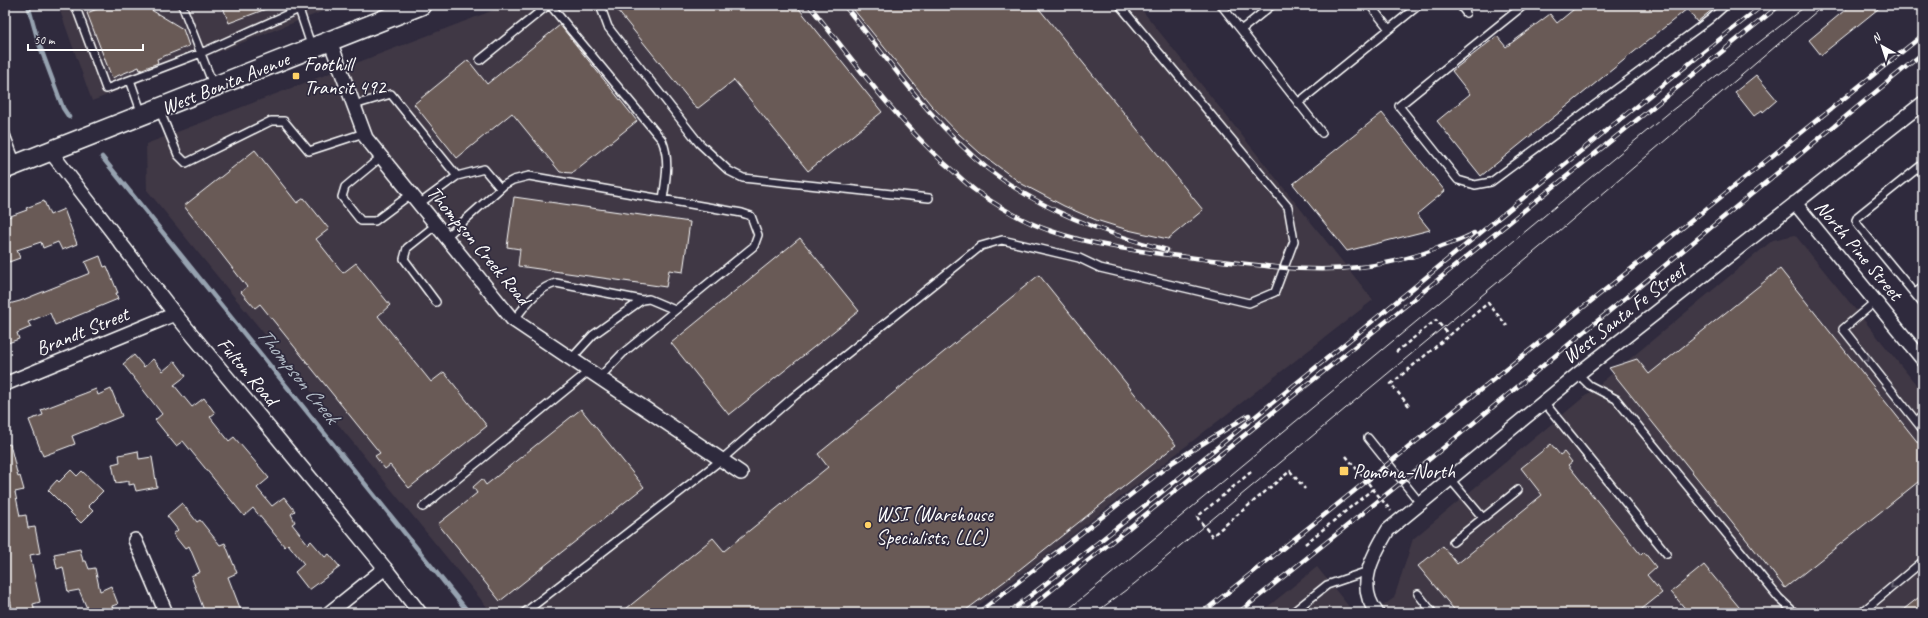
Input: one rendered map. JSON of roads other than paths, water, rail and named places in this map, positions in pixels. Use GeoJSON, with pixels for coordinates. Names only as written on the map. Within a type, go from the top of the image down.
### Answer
{"type":"FeatureCollection","features":[{"type":"Feature","properties":{"kind":"main road","name":"West Bonita Avenue"},"geometry":{"type":"LineString","coordinates":[[11,166],[421,5]]}},
{"type":"Feature","properties":{"kind":"street","name":"Thompson Creek Road"},"geometry":{"type":"LineString","coordinates":[[330,41],[364,133],[381,157],[514,320],[741,473]]}},
{"type":"Feature","properties":{"kind":"street","name":"West Santa Fe Street"},"geometry":{"type":"LineString","coordinates":[[1377,613],[1366,587],[1368,571],[1376,550],[1388,530],[1578,374],[1923,103]]}},
{"type":"Feature","properties":{"kind":"street","name":"Fulton Road"},"geometry":{"type":"LineString","coordinates":[[50,151],[175,314],[385,568],[420,613]]}},
{"type":"Feature","properties":{"kind":"street","name":"North Pine Street"},"geometry":{"type":"LineString","coordinates":[[1795,203],[1923,360]]}},
{"type":"Feature","properties":{"kind":"street","name":"Brandt Street"},"geometry":{"type":"LineString","coordinates":[[5,384],[175,314]]}},
{"type":"Feature","properties":{"kind":"street"},"geometry":{"type":"LineString","coordinates":[[135,540],[166,613]]}},
{"type":"Feature","properties":{"kind":"street"},"geometry":{"type":"LineString","coordinates":[[329,613],[385,568]]}},
{"type":"Feature","properties":{"kind":"lane"},"geometry":{"type":"LineString","coordinates":[[75,5],[106,88],[200,52],[308,5]]}},
{"type":"Feature","properties":{"kind":"lane"},"geometry":{"type":"LineString","coordinates":[[182,5],[214,87]]}},
{"type":"Feature","properties":{"kind":"lane"},"geometry":{"type":"LineString","coordinates":[[480,60],[549,5],[662,140],[666,149],[667,166],[663,199]]}},
{"type":"Feature","properties":{"kind":"lane"},"geometry":{"type":"LineString","coordinates":[[600,5],[608,27],[699,143],[729,171],[743,178],[929,198]]}},
{"type":"Feature","properties":{"kind":"lane"},"geometry":{"type":"LineString","coordinates":[[1221,5],[1322,133]]}},
{"type":"Feature","properties":{"kind":"lane"},"geometry":{"type":"LineString","coordinates":[[1241,30],[1272,5]]}},
{"type":"Feature","properties":{"kind":"lane"},"geometry":{"type":"LineString","coordinates":[[1370,5],[1389,29]]}},
{"type":"Feature","properties":{"kind":"lane"},"geometry":{"type":"LineString","coordinates":[[1298,103],[1419,5]]}},
{"type":"Feature","properties":{"kind":"lane"},"geometry":{"type":"LineString","coordinates":[[1460,5],[1466,13]]}},
{"type":"Feature","properties":{"kind":"lane"},"geometry":{"type":"LineString","coordinates":[[1524,5],[1399,106],[1458,180],[1475,185],[1491,182],[1603,101],[1709,20],[1726,5]]}},
{"type":"Feature","properties":{"kind":"lane"},"geometry":{"type":"LineString","coordinates":[[524,613],[721,460],[792,398],[981,246],[1002,240],[1079,258],[1100,268],[1249,303],[1275,292],[1294,241],[1288,207],[1121,6]]}},
{"type":"Feature","properties":{"kind":"lane"},"geometry":{"type":"LineString","coordinates":[[299,9],[312,48]]}},
{"type":"Feature","properties":{"kind":"lane"},"geometry":{"type":"LineString","coordinates":[[130,80],[178,155],[186,163],[271,122],[284,121],[309,151],[364,133]]}},
{"type":"Feature","properties":{"kind":"lane"},"geometry":{"type":"LineString","coordinates":[[354,105],[391,94],[457,176]]}},
{"type":"Feature","properties":{"kind":"lane"},"geometry":{"type":"LineString","coordinates":[[5,132],[11,166]]}},
{"type":"Feature","properties":{"kind":"lane"},"geometry":{"type":"LineString","coordinates":[[381,157],[345,187],[342,197],[361,221],[375,221],[411,194]]}},
{"type":"Feature","properties":{"kind":"lane"},"geometry":{"type":"LineString","coordinates":[[1923,164],[1858,216],[1856,220],[1858,225],[1923,304]]}},
{"type":"Feature","properties":{"kind":"lane"},"geometry":{"type":"LineString","coordinates":[[420,204],[457,176],[484,169],[500,188]]}},
{"type":"Feature","properties":{"kind":"lane"},"geometry":{"type":"LineString","coordinates":[[423,507],[623,353],[754,246],[758,235],[751,216],[742,213],[529,176],[513,180],[500,188],[446,237]]}},
{"type":"Feature","properties":{"kind":"lane"},"geometry":{"type":"LineString","coordinates":[[436,225],[407,248],[404,259],[436,302]]}},
{"type":"Feature","properties":{"kind":"lane"},"geometry":{"type":"LineString","coordinates":[[514,320],[536,294],[546,285],[556,283],[642,300],[649,299],[675,310]]}},
{"type":"Feature","properties":{"kind":"lane"},"geometry":{"type":"LineString","coordinates":[[1915,293],[1923,287]]}},
{"type":"Feature","properties":{"kind":"lane"},"geometry":{"type":"LineString","coordinates":[[571,359],[593,335],[642,300]]}},
{"type":"Feature","properties":{"kind":"lane"},"geometry":{"type":"LineString","coordinates":[[1876,301],[1843,329],[1923,430]]}},
{"type":"Feature","properties":{"kind":"lane"},"geometry":{"type":"LineString","coordinates":[[1578,374],[1589,385],[1616,399],[1779,598],[1796,613]]}},
{"type":"Feature","properties":{"kind":"lane"},"geometry":{"type":"LineString","coordinates":[[1544,402],[1667,554]]}},
{"type":"Feature","properties":{"kind":"lane"},"geometry":{"type":"LineString","coordinates":[[1368,438],[1420,503]]}},
{"type":"Feature","properties":{"kind":"lane"},"geometry":{"type":"LineString","coordinates":[[1450,479],[1483,518]]}},
{"type":"Feature","properties":{"kind":"lane"},"geometry":{"type":"LineString","coordinates":[[1453,542],[1518,490]]}},
{"type":"Feature","properties":{"kind":"lane"},"geometry":{"type":"LineString","coordinates":[[1861,613],[1923,561]]}},
{"type":"Feature","properties":{"kind":"lane"},"geometry":{"type":"LineString","coordinates":[[1292,613],[1327,585],[1368,571]]}},
{"type":"Feature","properties":{"kind":"lane"},"geometry":{"type":"LineString","coordinates":[[1418,594],[1433,613]]}},
{"type":"Feature","properties":{"kind":"waterway","name":"Thompson Creek"},"geometry":{"type":"LineString","coordinates":[[28,5],[38,41],[63,108],[69,117]]}},
{"type":"Feature","properties":{"kind":"waterway","name":"Thompson Creek"},"geometry":{"type":"LineString","coordinates":[[102,157],[469,613]]}},
{"type":"Feature","properties":{"kind":"tram line"},"geometry":{"type":"LineString","coordinates":[[1064,613],[1671,111],[1807,5]]}},
{"type":"Feature","properties":{"kind":"tram line"},"geometry":{"type":"LineString","coordinates":[[1095,613],[1134,584],[1545,243],[1824,5]]}},
{"type":"Feature","properties":{"kind":"railway"},"geometry":{"type":"LineString","coordinates":[[809,5],[890,107],[944,163],[972,188],[1012,214],[1021,219],[1068,237],[1140,251],[1258,265],[1317,269],[1376,265],[1407,258],[1465,238],[1474,233]]}},
{"type":"Feature","properties":{"kind":"railway"},"geometry":{"type":"LineString","coordinates":[[844,5],[930,112],[968,152],[988,169],[1029,197],[1073,218],[1119,236],[1167,250]]}},
{"type":"Feature","properties":{"kind":"railway"},"geometry":{"type":"LineString","coordinates":[[1008,613],[1198,463],[1668,80],[1763,5]]}},
{"type":"Feature","properties":{"kind":"railway"},"geometry":{"type":"LineString","coordinates":[[1023,613],[1780,5]]}},
{"type":"Feature","properties":{"kind":"railway"},"geometry":{"type":"LineString","coordinates":[[1202,613],[1923,35]]}},
{"type":"Feature","properties":{"kind":"railway"},"geometry":{"type":"LineString","coordinates":[[1238,613],[1403,481],[1923,53]]}},
{"type":"Feature","properties":{"kind":"railway"},"geometry":{"type":"LineString","coordinates":[[978,613],[1173,462],[1249,415]]}},
{"type":"Feature","properties":{"kind":"place","name":"Foothill Transit 492"},"geometry":{"type":"Point","coordinates":[296,76]}},
{"type":"Feature","properties":{"kind":"place","name":"Pomona–North"},"geometry":{"type":"Point","coordinates":[1344,471]}},
{"type":"Feature","properties":{"kind":"place","name":"WSI (Warehouse Specialists, LLC)"},"geometry":{"type":"Point","coordinates":[868,525]}}]}
